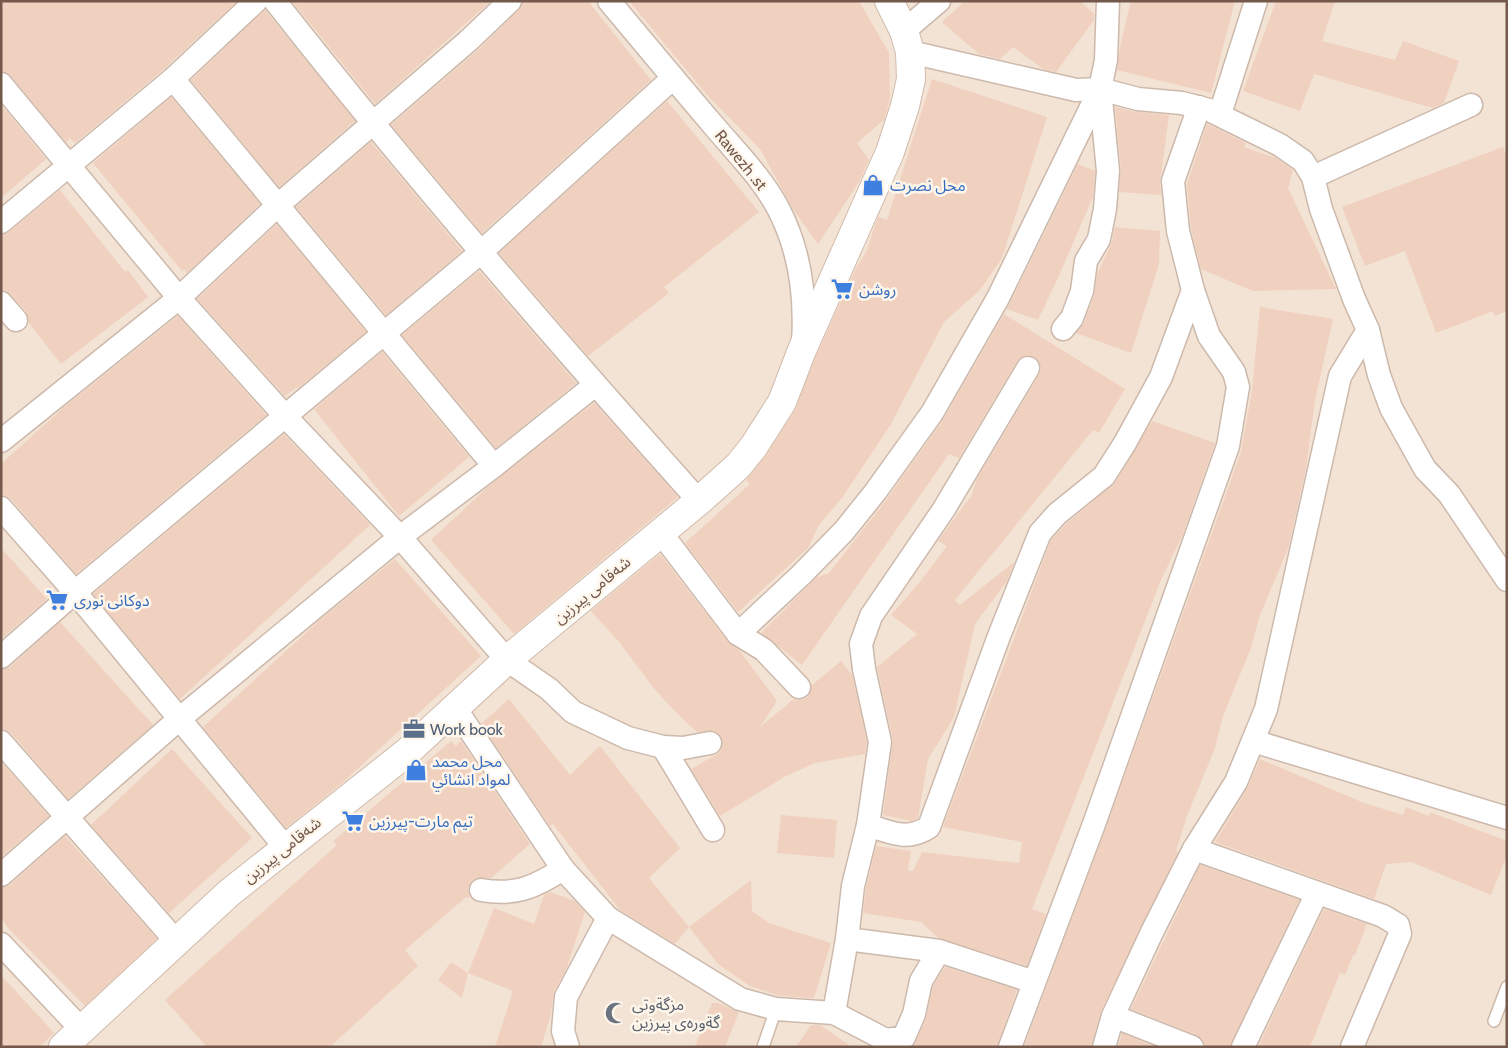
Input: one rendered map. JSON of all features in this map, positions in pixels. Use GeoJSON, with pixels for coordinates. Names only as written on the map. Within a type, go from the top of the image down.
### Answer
{"type":"FeatureCollection","features":[{"type":"Feature","properties":{"kind":"street"},"geometry":{"type":"LineString","coordinates":[[1,222],[67,165],[173,79],[256,1]]}},
{"type":"Feature","properties":{"kind":"street"},"geometry":{"type":"LineString","coordinates":[[275,1],[372,125],[480,253],[699,501]]}},
{"type":"Feature","properties":{"kind":"street"},"geometry":{"type":"LineString","coordinates":[[1,441],[179,298],[277,206],[372,125],[510,1]]}},
{"type":"Feature","properties":{"kind":"street","name":"Rawezh .st"},"geometry":{"type":"LineString","coordinates":[[609,1],[755,174],[779,210],[796,255],[801,278],[804,302],[802,350]]}},
{"type":"Feature","properties":{"kind":"street","name":"شەقامی پیرزین"},"geometry":{"type":"LineString","coordinates":[[73,1038],[176,941],[284,847],[381,774],[507,660],[661,533],[738,466],[769,425],[782,402],[802,350],[890,152],[909,93],[907,41],[889,1]]}},
{"type":"Feature","properties":{"kind":"street"},"geometry":{"type":"LineString","coordinates":[[939,1],[907,41],[1076,90],[1100,89],[1138,98],[1182,103],[1210,111],[1280,145],[1303,161],[1313,177],[1335,250],[1368,330],[1379,375],[1391,408],[1425,469],[1449,494],[1507,580]]}},
{"type":"Feature","properties":{"kind":"street"},"geometry":{"type":"LineString","coordinates":[[738,634],[801,575],[844,531],[876,491],[932,413],[998,298],[1100,89],[1106,60],[1108,1]]}},
{"type":"Feature","properties":{"kind":"street"},"geometry":{"type":"LineString","coordinates":[[1010,1047],[1094,824],[1228,446],[1238,387],[1234,372],[1209,336],[1193,290],[1178,231],[1174,181],[1210,111],[1256,1]]}},
{"type":"Feature","properties":{"kind":"street"},"geometry":{"type":"LineString","coordinates":[[1,657],[75,592],[480,253],[673,78]]}},
{"type":"Feature","properties":{"kind":"street"},"geometry":{"type":"LineString","coordinates":[[173,79],[494,466]]}},
{"type":"Feature","properties":{"kind":"street"},"geometry":{"type":"LineString","coordinates":[[1,84],[179,298],[285,416],[400,537],[507,660],[549,689],[574,712],[628,738],[663,747],[683,748],[710,743]]}},
{"type":"Feature","properties":{"kind":"street"},"geometry":{"type":"LineString","coordinates":[[1064,329],[1072,318],[1082,291],[1086,261],[1099,238],[1105,209],[1108,171],[1100,89]]}},
{"type":"Feature","properties":{"kind":"street"},"geometry":{"type":"LineString","coordinates":[[1313,177],[1471,105]]}},
{"type":"Feature","properties":{"kind":"street"},"geometry":{"type":"LineString","coordinates":[[868,825],[893,834],[917,835],[930,827],[999,636],[1040,533],[1057,514],[1104,476],[1120,451],[1161,377],[1193,290]]}},
{"type":"Feature","properties":{"kind":"street"},"geometry":{"type":"LineString","coordinates":[[1,304],[16,320]]}},
{"type":"Feature","properties":{"kind":"street"},"geometry":{"type":"LineString","coordinates":[[1104,1047],[1113,1016],[1194,849],[1236,782],[1266,709],[1340,376],[1368,330]]}},
{"type":"Feature","properties":{"kind":"street"},"geometry":{"type":"LineString","coordinates":[[834,1013],[847,939],[853,886],[868,825],[880,742],[864,669],[861,644],[871,616],[944,509],[1028,368]]}},
{"type":"Feature","properties":{"kind":"street"},"geometry":{"type":"LineString","coordinates":[[1,875],[178,720],[400,537],[494,466],[595,385]]}},
{"type":"Feature","properties":{"kind":"street"},"geometry":{"type":"LineString","coordinates":[[1,508],[75,592],[284,847]]}},
{"type":"Feature","properties":{"kind":"street"},"geometry":{"type":"LineString","coordinates":[[661,533],[738,634],[764,650],[799,687]]}},
{"type":"Feature","properties":{"kind":"street"},"geometry":{"type":"LineString","coordinates":[[455,708],[563,869],[608,918],[740,999],[776,1009],[834,1013],[886,1040],[904,1037],[914,1014],[921,980],[938,950]]}},
{"type":"Feature","properties":{"kind":"street"},"geometry":{"type":"LineString","coordinates":[[1,742],[176,941]]}},
{"type":"Feature","properties":{"kind":"street"},"geometry":{"type":"LineString","coordinates":[[1253,742],[1507,818]]}},
{"type":"Feature","properties":{"kind":"street"},"geometry":{"type":"LineString","coordinates":[[663,747],[713,830]]}},
{"type":"Feature","properties":{"kind":"street"},"geometry":{"type":"LineString","coordinates":[[1194,849],[1384,916],[1400,929],[1400,934],[1352,1047]]}},
{"type":"Feature","properties":{"kind":"street"},"geometry":{"type":"LineString","coordinates":[[481,890],[498,893],[533,887],[563,869]]}},
{"type":"Feature","properties":{"kind":"street"},"geometry":{"type":"LineString","coordinates":[[1243,1047],[1317,893]]}},
{"type":"Feature","properties":{"kind":"street"},"geometry":{"type":"LineString","coordinates":[[568,1047],[563,1031],[566,997],[608,918]]}},
{"type":"Feature","properties":{"kind":"street"},"geometry":{"type":"LineString","coordinates":[[847,939],[938,950],[1034,982]]}},
{"type":"Feature","properties":{"kind":"street"},"geometry":{"type":"LineString","coordinates":[[1,944],[73,1038]]}},
{"type":"Feature","properties":{"kind":"street"},"geometry":{"type":"LineString","coordinates":[[1113,1016],[1192,1047]]}},
{"type":"Feature","properties":{"kind":"lane"},"geometry":{"type":"LineString","coordinates":[[1494,1021],[1507,987]]}},
{"type":"Feature","properties":{"kind":"lane"},"geometry":{"type":"LineString","coordinates":[[763,1047],[776,1009]]}},
{"type":"Feature","properties":{"kind":"shaded area"},"geometry":{"type":"Polygon","coordinates":[[[1,1],[1507,1],[1507,1047],[1,1047],[1,1]]]}},
{"type":"Feature","properties":{"kind":"building"},"geometry":{"type":"Polygon","coordinates":[[[1,1],[237,1],[164,69],[75,143],[70,138],[66,142],[11,76],[1,71],[1,1]]]}},
{"type":"Feature","properties":{"kind":"building"},"geometry":{"type":"Polygon","coordinates":[[[292,1],[491,1],[375,104],[292,1]]]}},
{"type":"Feature","properties":{"kind":"building"},"geometry":{"type":"Polygon","coordinates":[[[523,1],[588,1],[651,80],[482,233],[391,125],[477,51],[519,10],[523,1]]]}},
{"type":"Feature","properties":{"kind":"building"},"geometry":{"type":"Polygon","coordinates":[[[629,1],[859,1],[889,53],[890,99],[884,120],[857,143],[869,160],[859,182],[818,244],[793,209],[760,149],[708,96],[629,1]]]}},
{"type":"Feature","properties":{"kind":"building"},"geometry":{"type":"Polygon","coordinates":[[[965,1],[1080,1],[1094,14],[1094,20],[1056,72],[1043,69],[1013,47],[1000,59],[979,54],[942,22],[965,1]]]}},
{"type":"Feature","properties":{"kind":"building"},"geometry":{"type":"Polygon","coordinates":[[[1131,1],[1235,1],[1211,93],[1117,70],[1120,47],[1131,1]]]}},
{"type":"Feature","properties":{"kind":"building"},"geometry":{"type":"Polygon","coordinates":[[[1276,1],[1335,1],[1322,41],[1395,60],[1403,41],[1459,61],[1444,103],[1433,108],[1314,74],[1300,111],[1243,91],[1276,1]]]}},
{"type":"Feature","properties":{"kind":"building"},"geometry":{"type":"Polygon","coordinates":[[[265,10],[355,121],[279,187],[191,80],[265,10]]]}},
{"type":"Feature","properties":{"kind":"building"},"geometry":{"type":"Polygon","coordinates":[[[932,79],[1047,117],[1002,258],[980,290],[944,322],[891,424],[842,498],[819,525],[808,548],[738,612],[685,543],[750,484],[746,480],[767,454],[795,410],[816,356],[856,268],[866,252],[878,217],[887,220],[932,79]]]}},
{"type":"Feature","properties":{"kind":"building"},"geometry":{"type":"Polygon","coordinates":[[[171,97],[260,204],[187,273],[184,269],[182,271],[93,163],[171,97]]]}},
{"type":"Feature","properties":{"kind":"building"},"geometry":{"type":"Polygon","coordinates":[[[667,101],[759,212],[664,287],[669,293],[588,356],[499,253],[667,101]]]}},
{"type":"Feature","properties":{"kind":"building"},"geometry":{"type":"Polygon","coordinates":[[[1,105],[46,159],[1,198],[1,105]]]}},
{"type":"Feature","properties":{"kind":"building"},"geometry":{"type":"Polygon","coordinates":[[[1115,107],[1137,112],[1169,115],[1160,182],[1161,195],[1119,192],[1121,170],[1115,107]]]}},
{"type":"Feature","properties":{"kind":"building"},"geometry":{"type":"Polygon","coordinates":[[[1207,124],[1246,143],[1244,147],[1276,158],[1293,170],[1288,188],[1336,289],[1253,291],[1201,269],[1191,229],[1187,184],[1207,124]]]}},
{"type":"Feature","properties":{"kind":"building"},"geometry":{"type":"Polygon","coordinates":[[[371,142],[462,251],[386,315],[296,207],[371,142]]]}},
{"type":"Feature","properties":{"kind":"building"},"geometry":{"type":"Polygon","coordinates":[[[1503,147],[1507,157],[1507,311],[1495,316],[1493,311],[1436,333],[1405,251],[1365,266],[1342,207],[1503,147]]]}},
{"type":"Feature","properties":{"kind":"building"},"geometry":{"type":"Polygon","coordinates":[[[1078,164],[1095,171],[1093,197],[1038,320],[1007,309],[1078,164]]]}},
{"type":"Feature","properties":{"kind":"building"},"geometry":{"type":"Polygon","coordinates":[[[60,190],[125,272],[128,270],[148,297],[61,364],[29,323],[26,311],[10,294],[1,290],[1,235],[9,232],[60,190]]]}},
{"type":"Feature","properties":{"kind":"building"},"geometry":{"type":"Polygon","coordinates":[[[277,224],[366,332],[298,388],[285,396],[197,299],[277,224]]]}},
{"type":"Feature","properties":{"kind":"building"},"geometry":{"type":"Polygon","coordinates":[[[1115,227],[1160,231],[1159,264],[1131,353],[1076,333],[1084,323],[1094,296],[1097,275],[1112,242],[1115,227]]]}},
{"type":"Feature","properties":{"kind":"building"},"geometry":{"type":"Polygon","coordinates":[[[479,271],[576,383],[496,448],[402,335],[479,271]]]}},
{"type":"Feature","properties":{"kind":"building"},"geometry":{"type":"Polygon","coordinates":[[[1260,307],[1333,319],[1315,400],[1306,468],[1288,549],[1260,615],[1251,648],[1223,716],[1215,748],[1187,816],[1176,851],[1178,852],[1101,1011],[1091,1047],[1024,1047],[1106,828],[1241,452],[1252,390],[1260,307]]]}},
{"type":"Feature","properties":{"kind":"building"},"geometry":{"type":"Polygon","coordinates":[[[1004,314],[1125,389],[1099,433],[1093,430],[955,600],[960,605],[1014,562],[1007,581],[975,624],[954,717],[928,759],[918,818],[912,821],[883,815],[893,740],[877,667],[917,634],[891,615],[919,583],[947,546],[938,541],[971,496],[977,479],[1039,375],[1041,368],[1035,357],[1028,355],[1017,361],[959,458],[949,454],[802,665],[761,633],[816,578],[829,573],[887,499],[943,420],[1004,314]]]}},
{"type":"Feature","properties":{"kind":"building"},"geometry":{"type":"Polygon","coordinates":[[[178,316],[266,415],[76,574],[11,499],[1,494],[1,464],[63,408],[178,316]]]}},
{"type":"Feature","properties":{"kind":"building"},"geometry":{"type":"Polygon","coordinates":[[[382,352],[469,457],[399,516],[314,409],[382,352]]]}},
{"type":"Feature","properties":{"kind":"building"},"geometry":{"type":"Polygon","coordinates":[[[594,403],[678,497],[514,634],[431,540],[490,485],[594,403]]]}},
{"type":"Feature","properties":{"kind":"building"},"geometry":{"type":"Polygon","coordinates":[[[1152,421],[1215,443],[1183,534],[1161,580],[1032,909],[1046,914],[1027,966],[938,938],[921,922],[863,913],[866,888],[876,846],[911,851],[908,870],[913,871],[922,852],[1019,863],[1022,842],[943,827],[1051,540],[1066,524],[1115,483],[1152,421]]]}},
{"type":"Feature","properties":{"kind":"building"},"geometry":{"type":"Polygon","coordinates":[[[284,434],[370,525],[180,699],[93,594],[284,434]]]}},
{"type":"Feature","properties":{"kind":"building"},"geometry":{"type":"Polygon","coordinates":[[[1,548],[47,599],[1,639],[1,548]]]}},
{"type":"Feature","properties":{"kind":"building"},"geometry":{"type":"Polygon","coordinates":[[[660,554],[728,642],[739,650],[777,701],[760,727],[794,699],[802,700],[808,697],[812,685],[841,661],[852,675],[867,742],[865,754],[815,763],[784,777],[720,816],[691,769],[719,753],[722,747],[720,735],[714,731],[697,732],[682,718],[656,691],[620,643],[591,611],[660,554]]]}},
{"type":"Feature","properties":{"kind":"building"},"geometry":{"type":"Polygon","coordinates":[[[395,559],[481,656],[342,783],[286,828],[203,727],[321,619],[395,559]]]}},
{"type":"Feature","properties":{"kind":"building"},"geometry":{"type":"Polygon","coordinates":[[[60,622],[153,725],[68,799],[11,733],[1,729],[1,670],[10,667],[60,622]]]}},
{"type":"Feature","properties":{"kind":"building"},"geometry":{"type":"Polygon","coordinates":[[[509,699],[570,775],[600,746],[680,848],[649,878],[689,927],[675,944],[620,910],[553,824],[550,826],[481,724],[509,699]]]}},
{"type":"Feature","properties":{"kind":"building"},"geometry":{"type":"Polygon","coordinates":[[[451,741],[456,746],[461,741],[530,844],[491,878],[476,878],[471,882],[468,889],[470,896],[466,897],[405,950],[418,966],[330,1047],[207,1047],[165,1000],[337,845],[333,841],[451,741]]]}},
{"type":"Feature","properties":{"kind":"building"},"geometry":{"type":"Polygon","coordinates":[[[172,749],[252,838],[169,913],[91,825],[172,749]]]}},
{"type":"Feature","properties":{"kind":"building"},"geometry":{"type":"Polygon","coordinates":[[[1260,759],[1364,803],[1403,815],[1406,807],[1429,816],[1430,812],[1507,841],[1507,855],[1491,895],[1411,862],[1386,864],[1374,899],[1215,842],[1247,789],[1260,759]]]}},
{"type":"Feature","properties":{"kind":"building"},"geometry":{"type":"Polygon","coordinates":[[[1,762],[49,816],[1,857],[1,762]]]}},
{"type":"Feature","properties":{"kind":"building"},"geometry":{"type":"Polygon","coordinates":[[[781,815],[837,820],[834,858],[777,853],[781,815]]]}},
{"type":"Feature","properties":{"kind":"building"},"geometry":{"type":"Polygon","coordinates":[[[65,836],[157,939],[85,1006],[8,928],[1,917],[1,888],[10,885],[65,836]]]}},
{"type":"Feature","properties":{"kind":"building"},"geometry":{"type":"Polygon","coordinates":[[[1200,865],[1299,900],[1230,1047],[1205,1047],[1203,1039],[1197,1035],[1131,1009],[1200,865]]]}},
{"type":"Feature","properties":{"kind":"building"},"geometry":{"type":"Polygon","coordinates":[[[751,880],[752,911],[769,923],[831,943],[814,998],[780,996],[750,986],[718,964],[689,927],[751,880]]]}},
{"type":"Feature","properties":{"kind":"building"},"geometry":{"type":"Polygon","coordinates":[[[550,892],[575,901],[585,912],[566,970],[554,991],[551,1014],[541,1047],[495,1047],[513,991],[468,973],[494,908],[534,924],[544,895],[550,892]]]}},
{"type":"Feature","properties":{"kind":"building"},"geometry":{"type":"Polygon","coordinates":[[[1324,909],[1367,924],[1355,955],[1353,955],[1345,975],[1340,973],[1310,1047],[1258,1047],[1324,909]]]}},
{"type":"Feature","properties":{"kind":"building"},"geometry":{"type":"Polygon","coordinates":[[[451,962],[468,973],[462,998],[438,980],[451,962]]]}},
{"type":"Feature","properties":{"kind":"building"},"geometry":{"type":"Polygon","coordinates":[[[945,967],[1017,990],[997,1047],[913,1047],[926,1019],[933,986],[945,967]]]}},
{"type":"Feature","properties":{"kind":"building"},"geometry":{"type":"Polygon","coordinates":[[[1,975],[54,1033],[39,1047],[1,1047],[1,975]]]}},
{"type":"Feature","properties":{"kind":"building"},"geometry":{"type":"Polygon","coordinates":[[[712,1003],[718,1003],[739,1012],[725,1047],[695,1047],[712,1003]]]}},
{"type":"Feature","properties":{"kind":"building"},"geometry":{"type":"Polygon","coordinates":[[[811,1025],[820,1025],[852,1047],[796,1047],[811,1025]]]}},
{"type":"Feature","properties":{"kind":"building"},"geometry":{"type":"Polygon","coordinates":[[[1122,1033],[1155,1047],[1118,1047],[1122,1033]]]}},
{"type":"Feature","properties":{"kind":"place","name":"محل نصرت"},"geometry":{"type":"Point","coordinates":[873,185]}},
{"type":"Feature","properties":{"kind":"place","name":"روشن"},"geometry":{"type":"Point","coordinates":[842,289]}},
{"type":"Feature","properties":{"kind":"place","name":"دوکانی نوری"},"geometry":{"type":"Point","coordinates":[57,600]}},
{"type":"Feature","properties":{"kind":"place","name":"Work book"},"geometry":{"type":"Point","coordinates":[414,729]}},
{"type":"Feature","properties":{"kind":"place","name":"محل محمد لمواد انشائي"},"geometry":{"type":"Point","coordinates":[416,770]}},
{"type":"Feature","properties":{"kind":"place","name":"تیم مارت-پیرزین"},"geometry":{"type":"Point","coordinates":[353,821]}},
{"type":"Feature","properties":{"kind":"place","name":"مزگةوتی گةورەی پیرزین"},"geometry":{"type":"Point","coordinates":[616,1013]}}]}
